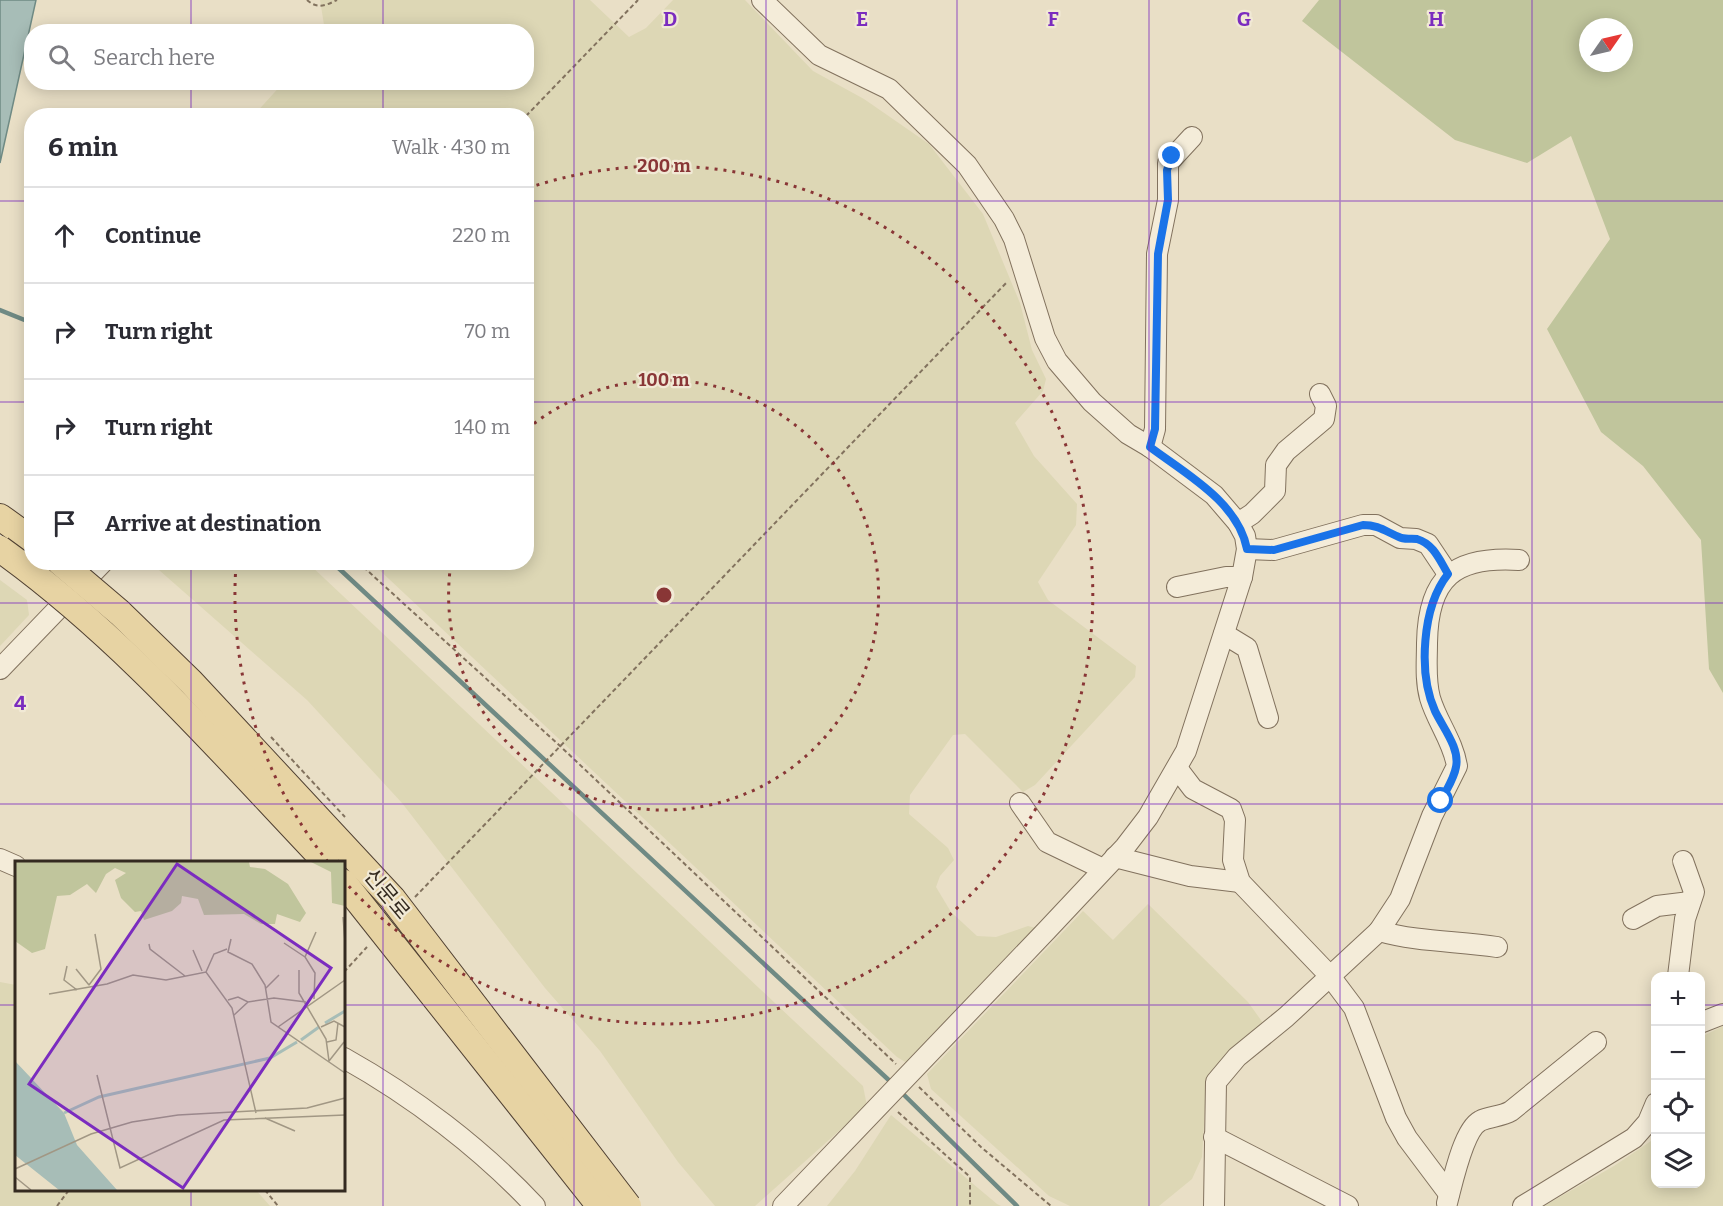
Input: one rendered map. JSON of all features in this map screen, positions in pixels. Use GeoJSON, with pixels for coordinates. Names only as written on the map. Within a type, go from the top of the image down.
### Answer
{"type":"FeatureCollection","features":[{"type":"Feature","properties":{"kind":"main road"},"geometry":{"type":"LineString","coordinates":[[0,517],[24,534]]}},
{"type":"Feature","properties":{"kind":"main road"},"geometry":{"type":"LineString","coordinates":[[0,549],[24,566]]}},
{"type":"Feature","properties":{"kind":"main road"},"geometry":{"type":"LineString","coordinates":[[29,570],[169,697],[325,861]]}},
{"type":"Feature","properties":{"kind":"main road","name":"신문로"},"geometry":{"type":"LineString","coordinates":[[69,570],[120,613],[192,682],[392,898],[628,1206]]}},
{"type":"Feature","properties":{"kind":"main road","name":"신문로"},"geometry":{"type":"LineString","coordinates":[[345,884],[600,1206]]}},
{"type":"Feature","properties":{"kind":"street"},"geometry":{"type":"LineString","coordinates":[[762,0],[819,55],[889,89],[967,165],[988,194],[1014,239],[1045,338],[1057,361],[1092,402],[1128,434],[1150,447],[1214,495],[1238,523],[1247,549],[1242,577],[1202,707],[1177,768],[1148,817],[1109,863],[783,1206]]}},
{"type":"Feature","properties":{"kind":"street"},"geometry":{"type":"LineString","coordinates":[[1150,447],[1155,429],[1158,254],[1168,200],[1168,163],[1192,137]]}},
{"type":"Feature","properties":{"kind":"street"},"geometry":{"type":"LineString","coordinates":[[1238,523],[1252,514],[1275,492],[1276,465],[1286,451],[1324,419],[1326,406],[1320,394]]}},
{"type":"Feature","properties":{"kind":"street"},"geometry":{"type":"LineString","coordinates":[[1247,549],[1274,550],[1363,525],[1376,525],[1400,538],[1416,539],[1428,544],[1448,574]]}},
{"type":"Feature","properties":{"kind":"street"},"geometry":{"type":"LineString","coordinates":[[1214,1206],[1214,1093],[1216,1082],[1224,1070],[1379,931],[1400,899],[1432,816],[1457,766],[1450,740],[1432,704],[1426,679],[1429,612],[1434,594],[1448,574],[1461,566],[1496,559],[1519,560]]}},
{"type":"Feature","properties":{"kind":"street"},"geometry":{"type":"LineString","coordinates":[[0,669],[95,570]]}},
{"type":"Feature","properties":{"kind":"street"},"geometry":{"type":"LineString","coordinates":[[1177,587],[1226,577],[1242,577]]}},
{"type":"Feature","properties":{"kind":"street"},"geometry":{"type":"LineString","coordinates":[[1224,634],[1247,648],[1268,718]]}},
{"type":"Feature","properties":{"kind":"street"},"geometry":{"type":"LineString","coordinates":[[1177,768],[1193,789],[1231,808],[1235,820],[1233,860],[1240,882],[1342,990],[1361,1022],[1396,1118],[1448,1200]]}},
{"type":"Feature","properties":{"kind":"street"},"geometry":{"type":"LineString","coordinates":[[1020,803],[1047,842],[1109,863],[1240,882]]}},
{"type":"Feature","properties":{"kind":"street"},"geometry":{"type":"LineString","coordinates":[[0,859],[15,866]]}},
{"type":"Feature","properties":{"kind":"street"},"geometry":{"type":"LineString","coordinates":[[1679,972],[1690,902],[1694,892],[1683,861]]}},
{"type":"Feature","properties":{"kind":"street"},"geometry":{"type":"LineString","coordinates":[[1632,920],[1657,906],[1690,902]]}},
{"type":"Feature","properties":{"kind":"street"},"geometry":{"type":"LineString","coordinates":[[1379,931],[1396,936],[1461,941],[1497,947]]}},
{"type":"Feature","properties":{"kind":"street"},"geometry":{"type":"LineString","coordinates":[[1705,1021],[1723,1014]]}},
{"type":"Feature","properties":{"kind":"street"},"geometry":{"type":"LineString","coordinates":[[1448,1200],[1464,1145],[1473,1126],[1480,1121],[1511,1111],[1596,1042]]}},
{"type":"Feature","properties":{"kind":"street"},"geometry":{"type":"LineString","coordinates":[[345,1059],[399,1092],[447,1128],[514,1184],[535,1206]]}},
{"type":"Feature","properties":{"kind":"street"},"geometry":{"type":"LineString","coordinates":[[1523,1206],[1634,1138],[1648,1122],[1651,1115]]}},
{"type":"Feature","properties":{"kind":"street"},"geometry":{"type":"LineString","coordinates":[[1214,1137],[1348,1206]]}},
{"type":"Feature","properties":{"kind":"path"},"geometry":{"type":"LineString","coordinates":[[307,0],[314,6],[320,7],[337,0]]}},
{"type":"Feature","properties":{"kind":"path"},"geometry":{"type":"LineString","coordinates":[[534,108],[638,0]]}},
{"type":"Feature","properties":{"kind":"path"},"geometry":{"type":"LineString","coordinates":[[415,896],[1023,266]]}},
{"type":"Feature","properties":{"kind":"path"},"geometry":{"type":"LineString","coordinates":[[367,570],[559,745],[896,1087],[970,1177],[970,1206]]}},
{"type":"Feature","properties":{"kind":"path"},"geometry":{"type":"LineString","coordinates":[[345,971],[374,939]]}},
{"type":"Feature","properties":{"kind":"path"},"geometry":{"type":"LineString","coordinates":[[896,1087],[981,1147],[1051,1206]]}},
{"type":"Feature","properties":{"kind":"path"},"geometry":{"type":"LineString","coordinates":[[57,1206],[68,1191]]}},
{"type":"Feature","properties":{"kind":"path"},"geometry":{"type":"LineString","coordinates":[[266,1191],[278,1206]]}},
{"type":"Feature","properties":{"kind":"shaded area"},"geometry":{"type":"Polygon","coordinates":[[[320,0],[590,0],[629,37],[646,28],[673,0],[745,0],[813,71],[864,99],[929,144],[983,214],[1020,303],[1032,350],[1046,379],[1043,391],[1015,423],[1034,456],[1077,504],[1076,525],[1038,582],[1048,600],[1136,666],[1135,677],[1035,785],[1023,792],[965,734],[953,735],[910,795],[909,814],[948,848],[954,860],[940,876],[936,887],[951,912],[977,936],[996,937],[1028,926],[1036,928],[912,1066],[897,1057],[379,570],[534,570],[534,108],[260,108],[277,90],[534,90],[534,24],[324,24],[320,0]]]}},
{"type":"Feature","properties":{"kind":"shaded area"},"geometry":{"type":"Polygon","coordinates":[[[159,570],[315,570],[863,1086],[867,1106],[755,1206],[715,1206],[678,1162],[600,1051],[545,988],[402,803],[307,700],[159,570]]]}},
{"type":"Feature","properties":{"kind":"shaded area"},"geometry":{"type":"Polygon","coordinates":[[[0,580],[27,600],[29,615],[0,646],[0,580]]]}},
{"type":"Feature","properties":{"kind":"shaded area"},"geometry":{"type":"Polygon","coordinates":[[[1148,904],[1248,1002],[1263,1023],[1216,1068],[1206,1091],[1202,1157],[1192,1179],[1159,1206],[1070,1206],[1049,1196],[931,1089],[927,1074],[1083,911],[1113,940],[1148,904]]]}},
{"type":"Feature","properties":{"kind":"shaded area"},"geometry":{"type":"Polygon","coordinates":[[[0,982],[15,985],[15,1191],[257,1191],[270,1206],[0,1206],[0,982]]]}},
{"type":"Feature","properties":{"kind":"shaded area"},"geometry":{"type":"Polygon","coordinates":[[[1723,1026],[1723,1206],[1544,1206],[1614,1166],[1651,1141],[1651,1188],[1705,1188],[1705,1035],[1723,1026]]]}},
{"type":"Feature","properties":{"kind":"shaded area"},"geometry":{"type":"Polygon","coordinates":[[[891,1115],[1001,1206],[827,1206],[855,1171],[891,1115]]]}},
{"type":"Feature","properties":{"kind":"green space"},"geometry":{"type":"Polygon","coordinates":[[[1319,0],[1723,0],[1723,693],[1709,669],[1701,540],[1643,466],[1601,432],[1547,329],[1610,239],[1571,136],[1527,163],[1455,140],[1302,21],[1319,0]]]}},
{"type":"Feature","properties":{"kind":"water"},"geometry":{"type":"Polygon","coordinates":[[[0,0],[36,0],[31,24],[24,24],[24,54],[0,163],[0,0]]]}},
{"type":"Feature","properties":{"kind":"waterway"},"geometry":{"type":"LineString","coordinates":[[0,310],[24,320]]}},
{"type":"Feature","properties":{"kind":"waterway"},"geometry":{"type":"LineString","coordinates":[[341,570],[893,1084]]}},
{"type":"Feature","properties":{"kind":"waterway"},"geometry":{"type":"LineString","coordinates":[[899,1090],[1017,1206]]}},
{"type":"Feature","properties":{"kind":"route"},"geometry":{"type":"LineString","coordinates":[[1172,156],[1167,170],[1168,200],[1158,254],[1155,429],[1150,447],[1214,495],[1238,523],[1245,536],[1247,549],[1274,550],[1363,525],[1376,525],[1400,538],[1416,539],[1428,544],[1448,574],[1434,594],[1427,631],[1426,679],[1435,711],[1450,740],[1457,766],[1441,801]]}}]}
